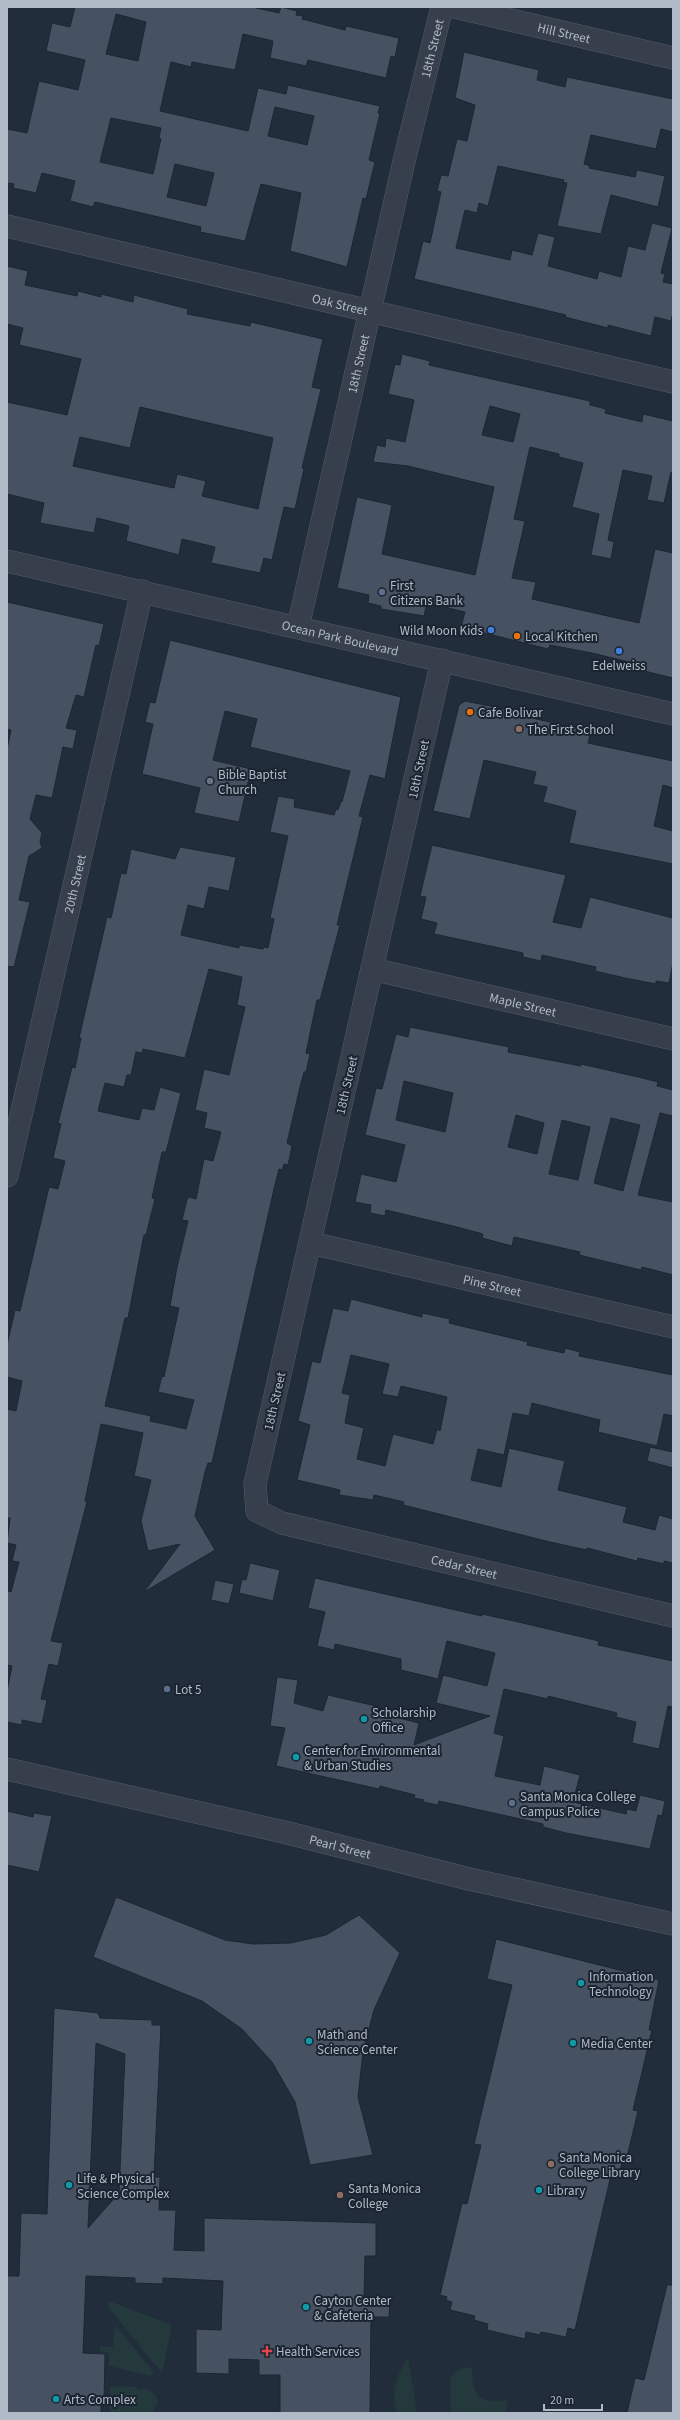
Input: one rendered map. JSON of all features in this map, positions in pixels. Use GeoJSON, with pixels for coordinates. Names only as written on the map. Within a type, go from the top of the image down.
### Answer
{"type":"FeatureCollection","features":[{"type":"Feature","properties":{"kind":"street","name":"18th Street"},"geometry":{"type":"LineString","coordinates":[[298,627],[405,157],[442,7]]}},
{"type":"Feature","properties":{"kind":"street","name":"Hill Street"},"geometry":{"type":"LineString","coordinates":[[455,7],[673,58]]}},
{"type":"Feature","properties":{"kind":"street","name":"Oak Street"},"geometry":{"type":"LineString","coordinates":[[7,226],[144,256],[370,312],[673,382]]}},
{"type":"Feature","properties":{"kind":"street","name":"Ocean Park Boulevard"},"geometry":{"type":"LineString","coordinates":[[7,560],[673,714]]}},
{"type":"Feature","properties":{"kind":"street","name":"20th Street"},"geometry":{"type":"LineString","coordinates":[[7,1176],[142,591]]}},
{"type":"Feature","properties":{"kind":"street","name":"18th Street"},"geometry":{"type":"LineString","coordinates":[[257,1511],[255,1484],[311,1243],[442,660]]}},
{"type":"Feature","properties":{"kind":"street","name":"Maple Street"},"geometry":{"type":"LineString","coordinates":[[372,969],[673,1039]]}},
{"type":"Feature","properties":{"kind":"street","name":"Pine Street"},"geometry":{"type":"LineString","coordinates":[[311,1243],[673,1327]]}},
{"type":"Feature","properties":{"kind":"street","name":"Cedar Street"},"geometry":{"type":"LineString","coordinates":[[257,1511],[282,1523],[673,1616]]}},
{"type":"Feature","properties":{"kind":"street","name":"Pearl Street"},"geometry":{"type":"LineString","coordinates":[[7,1769],[284,1832],[469,1879],[673,1924]]}},
{"type":"Feature","properties":{"kind":"green space"},"geometry":{"type":"Polygon","coordinates":[[[109,2301],[172,2325],[162,2373],[108,2307],[109,2301]]]}},
{"type":"Feature","properties":{"kind":"green space"},"geometry":{"type":"Polygon","coordinates":[[[115,2325],[153,2371],[151,2376],[109,2366],[109,2353],[100,2352],[100,2347],[113,2347],[115,2325]]]}},
{"type":"Feature","properties":{"kind":"green space"},"geometry":{"type":"Polygon","coordinates":[[[408,2358],[417,2413],[397,2413],[394,2398],[396,2384],[400,2371],[408,2358]]]}},
{"type":"Feature","properties":{"kind":"green space"},"geometry":{"type":"Polygon","coordinates":[[[472,2367],[475,2392],[483,2399],[490,2401],[508,2400],[505,2413],[451,2413],[450,2378],[459,2369],[472,2367]]]}},
{"type":"Feature","properties":{"kind":"green space"},"geometry":{"type":"Polygon","coordinates":[[[110,2386],[136,2387],[139,2390],[147,2389],[157,2398],[157,2404],[152,2413],[110,2413],[110,2386]]]}},
{"type":"Feature","properties":{"kind":"building"},"geometry":{"type":"Polygon","coordinates":[[[75,7],[252,7],[279,13],[281,7],[297,11],[296,15],[303,16],[302,19],[345,30],[346,26],[399,38],[395,57],[391,56],[386,78],[308,60],[306,66],[270,58],[273,41],[243,34],[235,70],[192,62],[191,67],[171,62],[160,111],[248,131],[258,88],[286,94],[288,85],[380,106],[378,113],[380,113],[369,160],[375,162],[366,199],[363,198],[347,267],[290,251],[301,193],[261,184],[245,241],[200,232],[201,227],[95,202],[93,207],[70,201],[75,181],[42,173],[36,193],[13,188],[14,184],[7,183],[7,129],[27,133],[39,81],[78,90],[85,60],[46,51],[52,23],[70,27],[75,7]],[[116,14],[106,54],[138,61],[146,22],[116,14]],[[275,107],[268,136],[307,145],[314,116],[275,107]],[[111,118],[100,162],[153,174],[161,139],[159,138],[161,128],[111,118]],[[175,164],[167,197],[206,206],[214,173],[175,164]]]}},
{"type":"Feature","properties":{"kind":"building"},"geometry":{"type":"Polygon","coordinates":[[[464,52],[539,70],[537,80],[565,87],[567,77],[673,99],[673,132],[661,129],[656,149],[591,135],[584,164],[590,166],[589,168],[635,177],[637,170],[665,176],[658,207],[611,195],[601,234],[557,226],[567,183],[563,182],[564,180],[498,166],[488,206],[479,203],[477,213],[465,210],[456,248],[510,260],[512,250],[532,255],[538,233],[555,237],[548,266],[597,279],[599,271],[621,277],[628,246],[645,250],[652,223],[672,228],[661,273],[665,274],[663,282],[673,284],[673,312],[671,321],[655,317],[651,336],[608,325],[608,328],[565,317],[566,315],[414,279],[423,241],[430,243],[441,192],[437,191],[441,175],[448,176],[457,139],[467,141],[475,105],[455,98],[464,52]]]}},
{"type":"Feature","properties":{"kind":"building"},"geometry":{"type":"Polygon","coordinates":[[[7,266],[28,271],[25,285],[77,296],[78,291],[101,297],[101,294],[133,302],[134,295],[188,309],[187,314],[250,326],[251,322],[323,339],[312,387],[321,389],[302,468],[304,469],[295,509],[284,507],[272,560],[264,558],[260,573],[211,563],[215,547],[182,539],[179,555],[126,541],[129,526],[97,518],[94,533],[40,523],[44,503],[7,494],[7,402],[67,415],[81,359],[19,345],[23,328],[7,324],[7,266]],[[140,407],[130,448],[80,437],[73,466],[174,488],[177,474],[206,481],[202,496],[258,509],[273,438],[140,407]]]}},
{"type":"Feature","properties":{"kind":"building"},"geometry":{"type":"Polygon","coordinates":[[[402,354],[430,361],[429,365],[590,401],[590,405],[606,409],[605,413],[642,422],[643,414],[673,421],[673,473],[671,472],[664,503],[647,500],[652,476],[623,470],[608,540],[614,542],[611,559],[591,555],[599,514],[572,507],[583,463],[559,457],[559,454],[530,447],[514,519],[525,521],[512,578],[536,582],[532,599],[639,623],[655,549],[673,553],[673,678],[628,667],[629,662],[592,653],[550,645],[548,649],[461,627],[465,612],[427,603],[424,616],[381,609],[381,606],[368,603],[369,595],[337,588],[357,497],[392,505],[382,554],[475,575],[494,487],[408,466],[373,462],[377,445],[385,447],[386,438],[405,442],[414,400],[388,394],[395,364],[400,365],[402,354]],[[490,406],[482,435],[513,442],[520,414],[490,406]]]}},
{"type":"Feature","properties":{"kind":"building"},"geometry":{"type":"Polygon","coordinates":[[[7,602],[104,624],[99,646],[96,645],[84,697],[76,695],[66,728],[77,730],[73,749],[63,747],[52,798],[36,795],[30,819],[42,833],[40,842],[42,848],[29,856],[19,900],[30,902],[14,967],[7,966],[7,749],[11,730],[7,729],[7,602]]]}},
{"type":"Feature","properties":{"kind":"building"},"geometry":{"type":"Polygon","coordinates":[[[170,640],[401,697],[385,779],[370,775],[359,816],[363,817],[337,925],[340,925],[320,1000],[317,1000],[306,1053],[310,1054],[306,1072],[304,1072],[300,1087],[287,1143],[292,1146],[288,1165],[284,1164],[282,1170],[279,1169],[212,1463],[208,1463],[205,1472],[195,1516],[215,1550],[144,1592],[180,1544],[148,1551],[141,1521],[151,1480],[134,1476],[143,1433],[101,1424],[85,1501],[87,1502],[51,1641],[63,1643],[58,1666],[49,1664],[41,1699],[47,1700],[42,1724],[22,1720],[22,1725],[7,1722],[7,1691],[12,1666],[7,1665],[7,1591],[11,1592],[19,1562],[12,1561],[16,1545],[7,1543],[10,1518],[7,1518],[7,1409],[16,1411],[22,1381],[7,1377],[7,1345],[15,1310],[20,1311],[49,1187],[58,1189],[65,1161],[53,1158],[61,1124],[58,1123],[72,1067],[75,1068],[81,1038],[79,1038],[107,917],[111,918],[121,873],[126,874],[131,849],[175,859],[180,847],[236,857],[229,891],[209,887],[204,909],[188,905],[181,935],[239,948],[239,945],[263,949],[264,947],[268,948],[274,919],[270,918],[288,836],[270,832],[278,796],[295,799],[294,807],[334,815],[336,809],[338,810],[341,801],[342,802],[350,771],[250,747],[257,719],[225,711],[213,760],[251,769],[239,822],[194,813],[200,788],[142,774],[153,724],[145,722],[150,702],[155,703],[170,640]],[[209,969],[185,1058],[143,1049],[142,1053],[136,1052],[131,1075],[127,1075],[124,1087],[105,1083],[98,1111],[139,1120],[142,1108],[154,1110],[160,1087],[181,1093],[166,1152],[162,1152],[152,1198],[155,1199],[146,1235],[144,1235],[128,1318],[125,1318],[105,1406],[151,1416],[150,1421],[186,1429],[194,1400],[158,1392],[162,1376],[164,1377],[179,1308],[170,1306],[177,1267],[188,1221],[182,1220],[189,1197],[196,1199],[204,1159],[213,1161],[221,1132],[204,1128],[207,1113],[195,1110],[204,1069],[229,1075],[245,1007],[237,1005],[242,977],[209,969]]]}},
{"type":"Feature","properties":{"kind":"building"},"geometry":{"type":"Polygon","coordinates":[[[465,701],[505,709],[504,712],[591,731],[588,743],[673,761],[673,788],[663,785],[654,826],[673,831],[673,864],[569,843],[576,811],[543,802],[547,787],[533,784],[536,772],[484,760],[470,819],[433,811],[459,705],[465,701]]]}},
{"type":"Feature","properties":{"kind":"building"},"geometry":{"type":"Polygon","coordinates":[[[432,845],[566,875],[553,922],[581,928],[590,897],[673,918],[673,963],[669,983],[656,981],[656,984],[625,978],[595,971],[596,967],[542,955],[541,961],[523,957],[523,953],[434,934],[437,923],[421,919],[426,897],[420,896],[432,845]]]}},
{"type":"Feature","properties":{"kind":"building"},"geometry":{"type":"Polygon","coordinates":[[[410,1027],[509,1047],[508,1052],[581,1066],[581,1064],[638,1077],[658,1082],[657,1086],[673,1090],[673,1116],[660,1113],[638,1195],[673,1202],[673,1275],[642,1267],[641,1270],[579,1255],[580,1252],[514,1237],[512,1246],[482,1238],[483,1234],[386,1210],[385,1216],[370,1213],[371,1205],[355,1202],[361,1174],[396,1182],[405,1145],[365,1135],[376,1088],[382,1089],[396,1034],[408,1037],[410,1027]],[[404,1081],[396,1120],[445,1132],[453,1093],[404,1081]],[[516,1115],[508,1147],[537,1154],[544,1123],[516,1115]],[[611,1118],[594,1183],[623,1191],[640,1125],[611,1118]],[[562,1120],[549,1174],[578,1180],[590,1127],[562,1120]]]}},
{"type":"Feature","properties":{"kind":"building"},"geometry":{"type":"Polygon","coordinates":[[[351,1299],[422,1317],[422,1313],[450,1319],[449,1323],[528,1342],[527,1345],[564,1353],[565,1348],[580,1352],[579,1356],[673,1375],[673,1416],[664,1414],[657,1446],[598,1432],[600,1420],[532,1403],[529,1416],[513,1413],[504,1455],[478,1449],[471,1480],[501,1487],[509,1448],[565,1461],[558,1490],[627,1507],[623,1522],[655,1530],[659,1515],[673,1519],[673,1563],[664,1561],[664,1564],[638,1558],[637,1561],[587,1548],[587,1550],[550,1542],[403,1505],[404,1502],[374,1495],[373,1500],[339,1495],[340,1490],[297,1480],[310,1425],[298,1421],[312,1361],[320,1363],[333,1308],[348,1311],[351,1299]],[[351,1355],[342,1393],[350,1395],[345,1423],[364,1428],[357,1459],[385,1466],[393,1434],[433,1444],[437,1429],[440,1431],[447,1397],[401,1386],[398,1397],[382,1394],[389,1364],[351,1355]]]}},
{"type":"Feature","properties":{"kind":"building"},"geometry":{"type":"Polygon","coordinates":[[[650,1447],[673,1452],[673,1468],[647,1461],[650,1447]]]}},
{"type":"Feature","properties":{"kind":"building"},"geometry":{"type":"Polygon","coordinates":[[[250,1563],[280,1570],[273,1601],[239,1593],[242,1579],[246,1580],[250,1563]]]}},
{"type":"Feature","properties":{"kind":"building"},"geometry":{"type":"Polygon","coordinates":[[[315,1578],[482,1616],[482,1614],[514,1621],[599,1641],[598,1645],[673,1661],[673,1707],[668,1706],[659,1749],[632,1743],[636,1722],[616,1717],[617,1713],[548,1696],[548,1699],[504,1689],[494,1733],[504,1736],[495,1776],[540,1785],[544,1766],[580,1775],[573,1802],[626,1814],[627,1809],[636,1811],[640,1795],[665,1801],[662,1816],[658,1815],[650,1849],[566,1833],[543,1827],[543,1824],[439,1801],[438,1805],[423,1802],[424,1800],[414,1798],[415,1795],[380,1786],[379,1789],[276,1766],[285,1728],[270,1726],[277,1677],[298,1680],[294,1703],[323,1711],[328,1695],[376,1706],[374,1712],[419,1723],[414,1745],[490,1716],[436,1703],[443,1675],[487,1686],[495,1653],[447,1641],[438,1679],[401,1670],[401,1659],[335,1644],[334,1650],[317,1646],[325,1612],[308,1608],[315,1578]]]}},
{"type":"Feature","properties":{"kind":"building"},"geometry":{"type":"Polygon","coordinates":[[[215,1580],[234,1584],[229,1604],[211,1600],[215,1580]]]}},
{"type":"Feature","properties":{"kind":"building"},"geometry":{"type":"Polygon","coordinates":[[[7,1811],[33,1817],[34,1813],[52,1816],[39,1872],[7,1865],[7,1811]]]}},
{"type":"Feature","properties":{"kind":"building","name":"Math and Science Center"},"geometry":{"type":"Polygon","coordinates":[[[116,1897],[225,1940],[253,1944],[291,1943],[326,1935],[359,1915],[400,1953],[374,2010],[363,2052],[358,2097],[373,2155],[310,2165],[295,2102],[272,2062],[242,2029],[202,2001],[93,1957],[116,1897]]]}},
{"type":"Feature","properties":{"kind":"building","name":"Library"},"geometry":{"type":"Polygon","coordinates":[[[496,1939],[659,1980],[649,2030],[652,2030],[633,2110],[638,2111],[627,2157],[623,2156],[619,2177],[611,2175],[575,2330],[568,2328],[566,2337],[541,2332],[540,2335],[526,2332],[525,2339],[487,2330],[488,2324],[474,2320],[475,2316],[450,2310],[452,2302],[446,2300],[447,2297],[440,2295],[462,2203],[467,2204],[481,2145],[474,2144],[512,1985],[487,1979],[496,1939]]]}},
{"type":"Feature","properties":{"kind":"building"},"geometry":{"type":"Polygon","coordinates":[[[54,2008],[98,2013],[100,2018],[152,2020],[152,2025],[161,2025],[154,2177],[160,2177],[159,2210],[176,2210],[174,2250],[204,2251],[204,2218],[376,2223],[376,2256],[365,2256],[364,2298],[390,2298],[389,2317],[371,2317],[370,2413],[280,2413],[280,2375],[259,2375],[259,2360],[229,2359],[229,2374],[196,2373],[196,2329],[221,2330],[223,2281],[163,2278],[163,2284],[135,2283],[135,2278],[86,2276],[83,2353],[105,2354],[104,2403],[101,2403],[101,2413],[7,2413],[7,2276],[19,2276],[21,2213],[47,2214],[54,2008]],[[96,2043],[88,2228],[119,2193],[125,2054],[96,2043]]]}},
{"type":"Feature","properties":{"kind":"building"},"geometry":{"type":"Polygon","coordinates":[[[667,2285],[673,2285],[673,2413],[627,2413],[635,2378],[644,2380],[667,2285]]]}},
{"type":"Feature","properties":{"kind":"place","name":"First Citizens Bank"},"geometry":{"type":"Point","coordinates":[382,592]}},
{"type":"Feature","properties":{"kind":"place","name":"Wild Moon Kids"},"geometry":{"type":"Point","coordinates":[491,630]}},
{"type":"Feature","properties":{"kind":"place","name":"Local Kitchen"},"geometry":{"type":"Point","coordinates":[517,636]}},
{"type":"Feature","properties":{"kind":"place","name":"Edelweiss"},"geometry":{"type":"Point","coordinates":[619,651]}},
{"type":"Feature","properties":{"kind":"place","name":"Cafe Bolivar"},"geometry":{"type":"Point","coordinates":[470,712]}},
{"type":"Feature","properties":{"kind":"place","name":"The First School"},"geometry":{"type":"Point","coordinates":[519,729]}},
{"type":"Feature","properties":{"kind":"place","name":"Bible Baptist Church"},"geometry":{"type":"Point","coordinates":[210,781]}},
{"type":"Feature","properties":{"kind":"place","name":"Lot 5"},"geometry":{"type":"Point","coordinates":[167,1689]}},
{"type":"Feature","properties":{"kind":"place","name":"Scholarship Office"},"geometry":{"type":"Point","coordinates":[364,1719]}},
{"type":"Feature","properties":{"kind":"place","name":"Center for Environmental & Urban Studies"},"geometry":{"type":"Point","coordinates":[296,1757]}},
{"type":"Feature","properties":{"kind":"place","name":"Santa Monica College Campus Police"},"geometry":{"type":"Point","coordinates":[512,1803]}},
{"type":"Feature","properties":{"kind":"place","name":"Information Technology"},"geometry":{"type":"Point","coordinates":[581,1983]}},
{"type":"Feature","properties":{"kind":"place","name":"Math and Science Center"},"geometry":{"type":"Point","coordinates":[309,2041]}},
{"type":"Feature","properties":{"kind":"place","name":"Media Center"},"geometry":{"type":"Point","coordinates":[573,2043]}},
{"type":"Feature","properties":{"kind":"place","name":"Santa Monica College Library"},"geometry":{"type":"Point","coordinates":[551,2164]}},
{"type":"Feature","properties":{"kind":"place","name":"Life & Physical Science Complex"},"geometry":{"type":"Point","coordinates":[69,2185]}},
{"type":"Feature","properties":{"kind":"place","name":"Library"},"geometry":{"type":"Point","coordinates":[539,2190]}},
{"type":"Feature","properties":{"kind":"place","name":"Santa Monica College"},"geometry":{"type":"Point","coordinates":[340,2195]}},
{"type":"Feature","properties":{"kind":"place","name":"Cayton Center & Cafeteria"},"geometry":{"type":"Point","coordinates":[306,2307]}},
{"type":"Feature","properties":{"kind":"place","name":"Health Services"},"geometry":{"type":"Point","coordinates":[267,2351]}},
{"type":"Feature","properties":{"kind":"place","name":"Arts Complex"},"geometry":{"type":"Point","coordinates":[56,2399]}}]}
